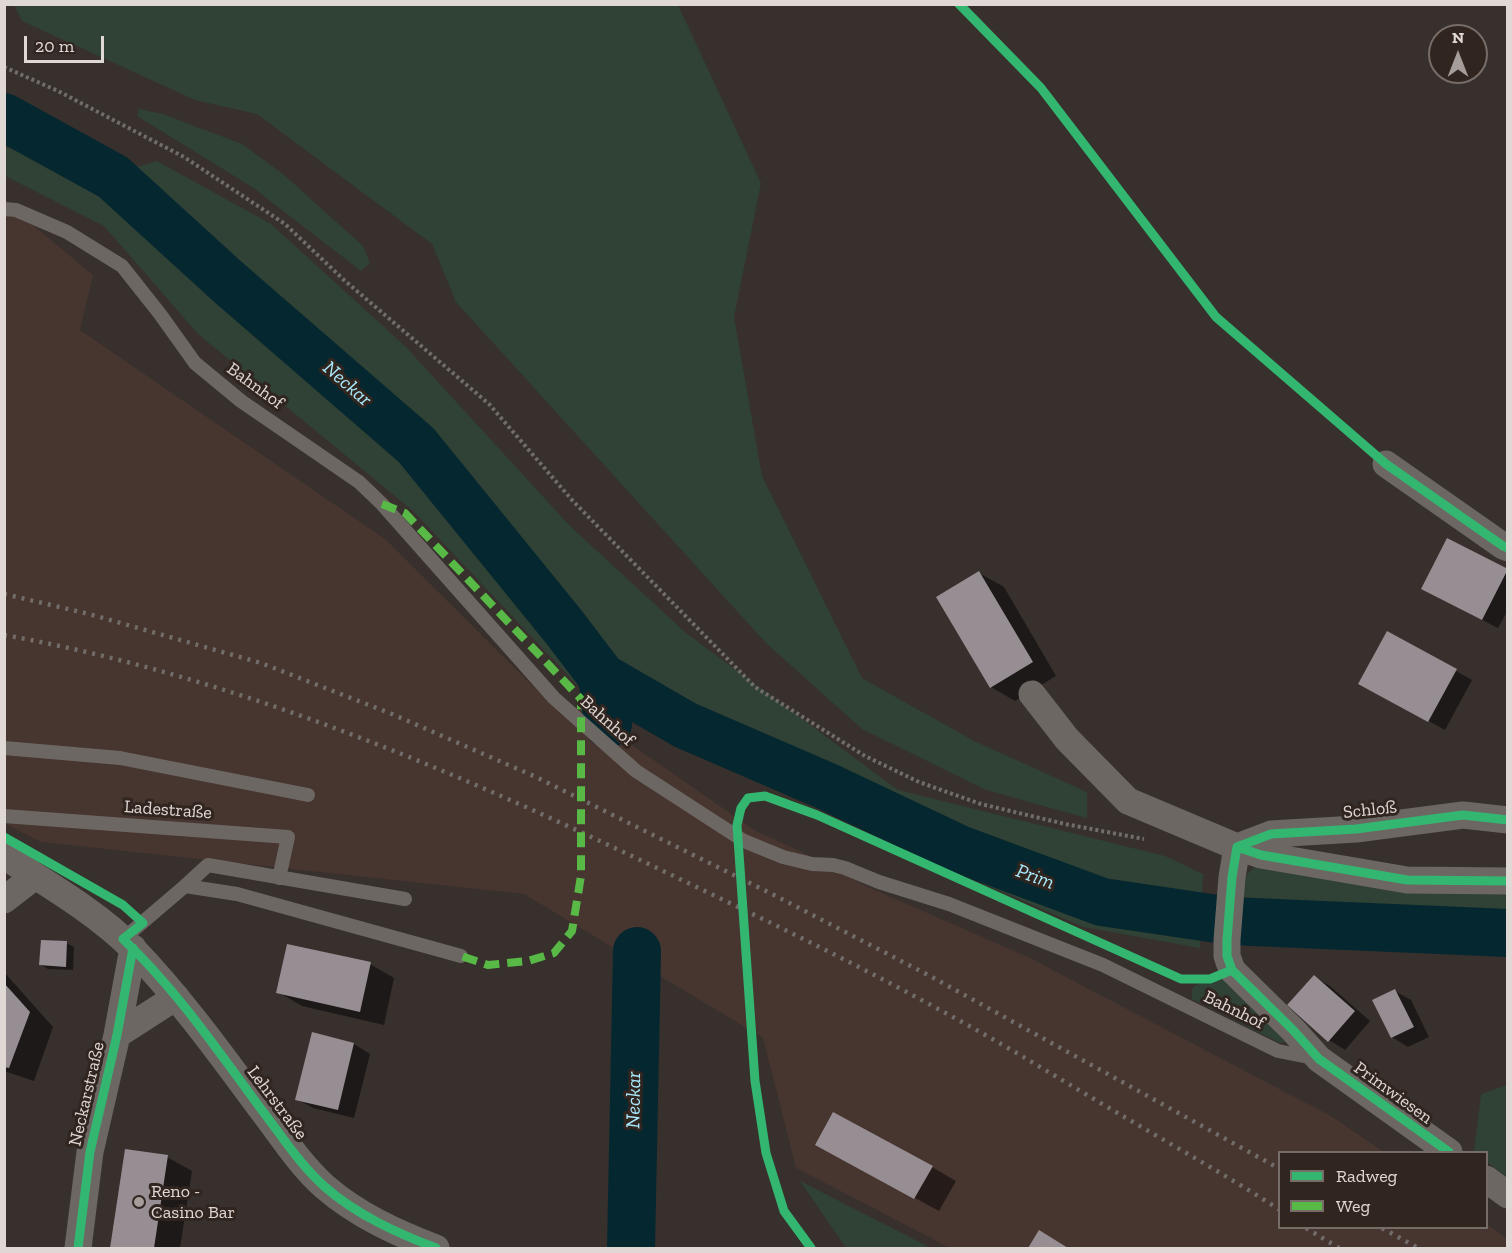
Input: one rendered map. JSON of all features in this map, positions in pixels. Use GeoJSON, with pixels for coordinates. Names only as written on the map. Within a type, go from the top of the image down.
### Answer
{"type":"FeatureCollection","features":[{"type":"Feature","properties":{"kind":"street"},"geometry":{"type":"LineString","coordinates":[[1386,464],[1508,548]]}},
{"type":"Feature","properties":{"kind":"street"},"geometry":{"type":"LineString","coordinates":[[1032,694],[1067,740],[1128,801],[1238,847],[1261,855],[1407,880],[1508,881]]}},
{"type":"Feature","properties":{"kind":"street","name":"Schloß"},"geometry":{"type":"LineString","coordinates":[[1238,847],[1271,834],[1356,829],[1463,815],[1508,820]]}},
{"type":"Feature","properties":{"kind":"street","name":"Primwiesen"},"geometry":{"type":"LineString","coordinates":[[1238,847],[1232,877],[1227,940],[1227,956],[1232,970],[1319,1059],[1448,1151]]}},
{"type":"Feature","properties":{"kind":"street","name":"Lehrstraße"},"geometry":{"type":"LineString","coordinates":[[4,856],[70,898],[128,944],[176,997],[297,1156],[325,1187],[406,1242],[436,1248]]}},
{"type":"Feature","properties":{"kind":"street","name":"Lehrstraße"},"geometry":{"type":"LineString","coordinates":[[4,872],[35,876]]}},
{"type":"Feature","properties":{"kind":"street"},"geometry":{"type":"LineString","coordinates":[[4,900],[35,876]]}},
{"type":"Feature","properties":{"kind":"street","name":"Neckarstraße"},"geometry":{"type":"LineString","coordinates":[[78,1248],[90,1152],[117,1035],[128,944]]}},
{"type":"Feature","properties":{"kind":"street"},"geometry":{"type":"LineString","coordinates":[[117,1035],[176,997]]}},
{"type":"Feature","properties":{"kind":"street"},"geometry":{"type":"LineString","coordinates":[[1488,1180],[1508,1195]]}},
{"type":"Feature","properties":{"kind":"lane","name":"Bahnhof"},"geometry":{"type":"LineString","coordinates":[[4,208],[16,210],[67,232],[122,266],[195,363],[242,401],[359,482],[382,504],[561,704],[636,771],[744,842],[783,857],[845,868],[879,882],[949,904],[1103,965],[1278,1051],[1319,1059]]}},
{"type":"Feature","properties":{"kind":"lane","name":"Ladestraße"},"geometry":{"type":"LineString","coordinates":[[4,748],[120,758],[308,795]]}},
{"type":"Feature","properties":{"kind":"lane","name":"Ladestraße"},"geometry":{"type":"LineString","coordinates":[[4,816],[288,837],[279,878]]}},
{"type":"Feature","properties":{"kind":"lane"},"geometry":{"type":"LineString","coordinates":[[128,944],[207,865],[405,899]]}},
{"type":"Feature","properties":{"kind":"lane"},"geometry":{"type":"LineString","coordinates":[[184,886],[237,894],[461,956]]}},
{"type":"Feature","properties":{"kind":"path"},"geometry":{"type":"LineString","coordinates":[[4,67],[58,91],[184,158],[285,224],[344,280],[489,404],[572,500],[755,687],[865,756],[919,782],[981,804],[1065,824],[1155,841]]}},
{"type":"Feature","properties":{"kind":"shaded area"},"geometry":{"type":"Polygon","coordinates":[[[4,197],[16,211],[93,275],[80,330],[385,539],[553,706],[577,707],[756,831],[866,886],[1028,957],[1331,1116],[1383,1151],[1278,1151],[1278,1229],[1488,1229],[1488,1225],[1507,1239],[1507,1248],[950,1248],[796,1168],[763,1038],[524,894],[41,842],[5,824],[4,197]]]}},
{"type":"Feature","properties":{"kind":"green space"},"geometry":{"type":"Polygon","coordinates":[[[14,5],[678,5],[761,183],[734,317],[762,476],[862,678],[974,741],[1087,792],[1087,818],[986,790],[862,729],[766,643],[456,302],[432,244],[257,114],[195,100],[22,21],[14,5]]]}},
{"type":"Feature","properties":{"kind":"green space"},"geometry":{"type":"Polygon","coordinates":[[[139,109],[163,114],[242,144],[283,174],[363,246],[370,263],[361,271],[252,187],[137,116],[139,109]]]}},
{"type":"Feature","properties":{"kind":"green space"},"geometry":{"type":"Polygon","coordinates":[[[4,146],[88,181],[157,161],[271,224],[406,347],[570,526],[686,633],[898,790],[1165,856],[1203,874],[1200,948],[1083,927],[883,840],[655,708],[576,684],[413,511],[198,334],[104,226],[5,176],[4,146]]]}},
{"type":"Feature","properties":{"kind":"green space"},"geometry":{"type":"Polygon","coordinates":[[[1258,864],[1507,888],[1507,950],[1235,941],[1243,878],[1258,864]]]}},
{"type":"Feature","properties":{"kind":"green space"},"geometry":{"type":"Polygon","coordinates":[[[1226,979],[1286,1042],[1280,1043],[1192,999],[1192,989],[1195,985],[1226,979]]]}},
{"type":"Feature","properties":{"kind":"green space"},"geometry":{"type":"Polygon","coordinates":[[[1508,1085],[1507,1177],[1488,1163],[1488,1151],[1474,1151],[1481,1094],[1508,1085]]]}},
{"type":"Feature","properties":{"kind":"green space"},"geometry":{"type":"Polygon","coordinates":[[[800,1181],[931,1248],[846,1248],[800,1181]]]}},
{"type":"Feature","properties":{"kind":"building"},"geometry":{"type":"Polygon","coordinates":[[[1447,538],[1508,569],[1482,620],[1421,589],[1447,538]]]}},
{"type":"Feature","properties":{"kind":"building"},"geometry":{"type":"Polygon","coordinates":[[[979,571],[1033,662],[990,688],[936,597],[979,571]]]}},
{"type":"Feature","properties":{"kind":"building"},"geometry":{"type":"Polygon","coordinates":[[[1387,631],[1457,669],[1428,722],[1358,684],[1387,631]]]}},
{"type":"Feature","properties":{"kind":"building"},"geometry":{"type":"Polygon","coordinates":[[[41,940],[67,941],[66,967],[39,965],[41,940]]]}},
{"type":"Feature","properties":{"kind":"building"},"geometry":{"type":"Polygon","coordinates":[[[287,944],[371,962],[360,1012],[276,993],[287,944]]]}},
{"type":"Feature","properties":{"kind":"building"},"geometry":{"type":"Polygon","coordinates":[[[1314,975],[1355,1011],[1328,1042],[1287,1005],[1314,975]]]}},
{"type":"Feature","properties":{"kind":"building"},"geometry":{"type":"Polygon","coordinates":[[[4,983],[30,1012],[9,1068],[4,1067],[4,983]]]}},
{"type":"Feature","properties":{"kind":"building"},"geometry":{"type":"Polygon","coordinates":[[[1395,989],[1414,1027],[1391,1038],[1372,1000],[1395,989]]]}},
{"type":"Feature","properties":{"kind":"building"},"geometry":{"type":"Polygon","coordinates":[[[312,1032],[354,1043],[338,1110],[295,1100],[312,1032]]]}},
{"type":"Feature","properties":{"kind":"building"},"geometry":{"type":"Polygon","coordinates":[[[833,1112],[933,1166],[914,1199],[815,1145],[833,1112]]]}},
{"type":"Feature","properties":{"kind":"building","name":"Reno - Casino Bar"},"geometry":{"type":"Polygon","coordinates":[[[125,1149],[168,1155],[154,1248],[110,1248],[125,1149]]]}},
{"type":"Feature","properties":{"kind":"building"},"geometry":{"type":"Polygon","coordinates":[[[1039,1230],[1068,1248],[1028,1248],[1039,1230]]]}},
{"type":"Feature","properties":{"kind":"waterway","name":"Neckar"},"geometry":{"type":"LineString","coordinates":[[4,117],[113,177],[228,282],[416,445],[602,677],[608,724]]}},
{"type":"Feature","properties":{"kind":"waterway","name":"Prim"},"geometry":{"type":"LineString","coordinates":[[602,677],[685,725],[826,786],[959,849],[1102,902],[1231,921],[1508,933]]}},
{"type":"Feature","properties":{"kind":"waterway","name":"Neckar"},"geometry":{"type":"LineString","coordinates":[[631,1248],[637,951]]}},
{"type":"Feature","properties":{"kind":"railway"},"geometry":{"type":"LineString","coordinates":[[4,594],[89,614],[261,663],[392,714],[536,777],[774,895],[930,976],[1278,1168]]}},
{"type":"Feature","properties":{"kind":"railway"},"geometry":{"type":"LineString","coordinates":[[4,635],[93,654],[181,677],[268,704],[354,735],[522,805],[753,914],[918,998],[1013,1051],[1278,1209]]}},
{"type":"Feature","properties":{"kind":"railway"},"geometry":{"type":"LineString","coordinates":[[1308,1229],[1339,1248]]}},
{"type":"Feature","properties":{"kind":"railway"},"geometry":{"type":"LineString","coordinates":[[1384,1229],[1418,1248]]}},
{"type":"Feature","properties":{"kind":"marked path"},"geometry":{"type":"LineString","coordinates":[[382,504],[405,513],[581,699],[581,876],[572,931],[554,953],[528,961],[488,965],[461,956]]}},
{"type":"Feature","properties":{"kind":"cycle path"},"geometry":{"type":"LineString","coordinates":[[959,4],[1041,88],[1216,317],[1386,464],[1508,548]]}},
{"type":"Feature","properties":{"kind":"cycle path"},"geometry":{"type":"LineString","coordinates":[[811,1248],[784,1211],[766,1153],[755,1081],[737,825],[741,808],[748,798],[765,796],[817,815],[1181,979],[1210,979],[1232,970]]}},
{"type":"Feature","properties":{"kind":"cycle path"},"geometry":{"type":"LineString","coordinates":[[1237,847],[1271,834],[1356,829],[1463,815],[1508,820]]}},
{"type":"Feature","properties":{"kind":"cycle path"},"geometry":{"type":"LineString","coordinates":[[4,837],[123,905],[143,923],[123,939],[179,999],[307,1169],[337,1197],[364,1215],[436,1248]]}},
{"type":"Feature","properties":{"kind":"cycle path"},"geometry":{"type":"LineString","coordinates":[[1237,847],[1227,940],[1227,956],[1232,970],[1319,1059],[1448,1151]]}},
{"type":"Feature","properties":{"kind":"cycle path"},"geometry":{"type":"LineString","coordinates":[[1237,847],[1261,855],[1407,880],[1508,881]]}},
{"type":"Feature","properties":{"kind":"cycle path"},"geometry":{"type":"LineString","coordinates":[[78,1248],[90,1152],[117,1035],[133,948]]}},
{"type":"Feature","properties":{"kind":"place","name":"Reno - Casino Bar"},"geometry":{"type":"Point","coordinates":[139,1202]}}]}
